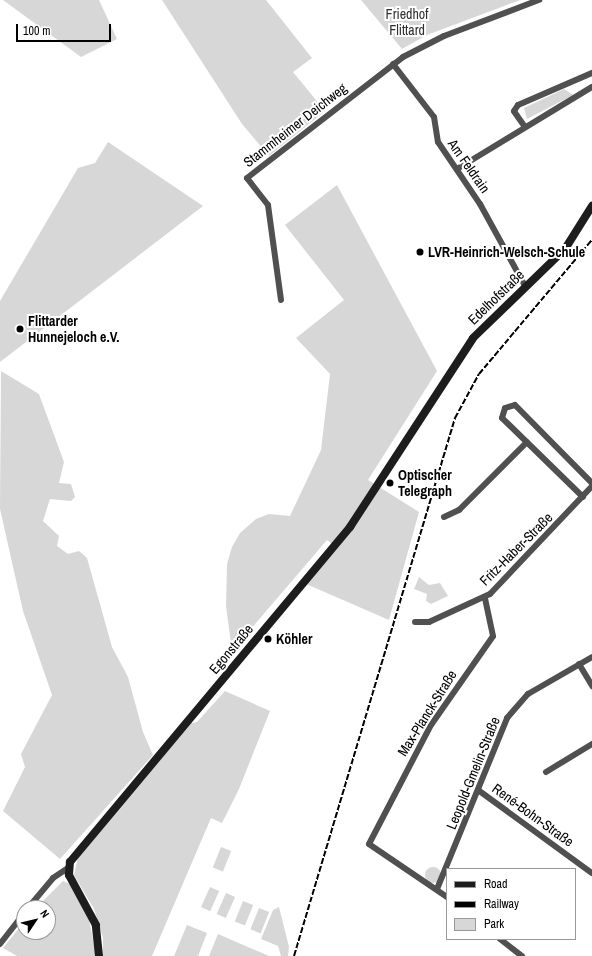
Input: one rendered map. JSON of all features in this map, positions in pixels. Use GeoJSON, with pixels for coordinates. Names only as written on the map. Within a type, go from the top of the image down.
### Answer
{"type":"FeatureCollection","features":[{"type":"Feature","properties":{"kind":"street","name":"Stammheimer Deichweg"},"geometry":{"type":"LineString","coordinates":[[280,300],[268,206],[247,178],[403,57],[444,36],[539,0]]}},
{"type":"Feature","properties":{"kind":"street","name":"Am Feldrain"},"geometry":{"type":"LineString","coordinates":[[393,64],[434,117],[438,142],[457,169],[525,286]]}},
{"type":"Feature","properties":{"kind":"street"},"geometry":{"type":"LineString","coordinates":[[525,128],[514,111],[518,105],[592,73]]}},
{"type":"Feature","properties":{"kind":"street"},"geometry":{"type":"LineString","coordinates":[[457,169],[592,87]]}},
{"type":"Feature","properties":{"kind":"street","name":"Edelhofstraße"},"geometry":{"type":"LineString","coordinates":[[438,392],[473,338],[525,286],[565,249],[592,206]]}},
{"type":"Feature","properties":{"kind":"street","name":"Egonstraße"},"geometry":{"type":"LineString","coordinates":[[35,900],[53,878],[68,868],[76,853],[350,527],[438,392]]}},
{"type":"Feature","properties":{"kind":"street"},"geometry":{"type":"LineString","coordinates":[[583,497],[502,418],[505,408],[515,405],[592,483]]}},
{"type":"Feature","properties":{"kind":"street"},"geometry":{"type":"LineString","coordinates":[[444,517],[459,510],[527,442]]}},
{"type":"Feature","properties":{"kind":"street","name":"Fritz-Haber-Straße"},"geometry":{"type":"LineString","coordinates":[[415,622],[429,622],[485,596],[583,497],[592,486]]}},
{"type":"Feature","properties":{"kind":"street","name":"Max-Planck-Straße"},"geometry":{"type":"LineString","coordinates":[[437,889],[369,844],[431,725],[493,636],[485,596]]}},
{"type":"Feature","properties":{"kind":"street","name":"Leopold-Gmelin-Straße"},"geometry":{"type":"LineString","coordinates":[[437,889],[514,708],[528,694],[592,657]]}},
{"type":"Feature","properties":{"kind":"street"},"geometry":{"type":"LineString","coordinates":[[579,664],[592,686]]}},
{"type":"Feature","properties":{"kind":"street"},"geometry":{"type":"LineString","coordinates":[[546,772],[592,744]]}},
{"type":"Feature","properties":{"kind":"street","name":"René-Bohn-Straße"},"geometry":{"type":"LineString","coordinates":[[478,790],[592,873]]}},
{"type":"Feature","properties":{"kind":"street"},"geometry":{"type":"LineString","coordinates":[[68,868],[92,914],[99,956]]}},
{"type":"Feature","properties":{"kind":"street"},"geometry":{"type":"LineString","coordinates":[[437,889],[446,897]]}},
{"type":"Feature","properties":{"kind":"street"},"geometry":{"type":"LineString","coordinates":[[0,944],[16,923]]}},
{"type":"Feature","properties":{"kind":"street"},"geometry":{"type":"LineString","coordinates":[[501,940],[522,956]]}},
{"type":"Feature","properties":{"kind":"green space"},"geometry":{"type":"Polygon","coordinates":[[[3,0],[99,0],[117,39],[81,57],[3,0]]]}},
{"type":"Feature","properties":{"kind":"green space"},"geometry":{"type":"Polygon","coordinates":[[[162,0],[266,0],[312,58],[293,72],[325,111],[269,156],[242,124],[162,0]]]}},
{"type":"Feature","properties":{"kind":"green space","name":"Friedhof Flittard"},"geometry":{"type":"Polygon","coordinates":[[[361,0],[520,0],[427,35],[402,49],[361,0]]]}},
{"type":"Feature","properties":{"kind":"green space"},"geometry":{"type":"Polygon","coordinates":[[[564,89],[573,95],[527,119],[524,108],[564,89]]]}},
{"type":"Feature","properties":{"kind":"green space"},"geometry":{"type":"Polygon","coordinates":[[[108,142],[203,206],[0,362],[0,301],[78,168],[95,163],[108,142]]]}},
{"type":"Feature","properties":{"kind":"green space"},"geometry":{"type":"Polygon","coordinates":[[[337,185],[437,371],[368,480],[419,512],[389,620],[306,584],[336,547],[327,540],[232,651],[226,606],[227,564],[232,547],[240,533],[256,519],[269,514],[290,516],[321,450],[330,374],[296,338],[344,300],[285,225],[337,185]]]}},
{"type":"Feature","properties":{"kind":"green space"},"geometry":{"type":"Polygon","coordinates":[[[1,371],[39,394],[64,462],[59,483],[71,484],[75,497],[71,501],[50,499],[43,521],[59,536],[57,546],[68,554],[79,551],[87,558],[112,647],[128,677],[143,732],[153,755],[60,859],[3,811],[25,767],[21,754],[52,695],[23,611],[0,509],[1,371]]]}},
{"type":"Feature","properties":{"kind":"green space"},"geometry":{"type":"Polygon","coordinates":[[[419,577],[429,585],[440,583],[448,596],[431,604],[426,601],[427,594],[414,589],[419,577]]]}},
{"type":"Feature","properties":{"kind":"green space"},"geometry":{"type":"Polygon","coordinates":[[[225,691],[270,711],[239,789],[222,823],[211,818],[152,956],[103,956],[103,938],[94,909],[74,875],[78,857],[188,724],[197,722],[225,691]]]}},
{"type":"Feature","properties":{"kind":"green space"},"geometry":{"type":"Polygon","coordinates":[[[221,847],[231,851],[223,872],[213,867],[221,847]]]}},
{"type":"Feature","properties":{"kind":"green space"},"geometry":{"type":"Polygon","coordinates":[[[430,867],[436,867],[441,872],[439,881],[436,883],[430,883],[425,878],[425,872],[430,867]]]}},
{"type":"Feature","properties":{"kind":"green space"},"geometry":{"type":"Polygon","coordinates":[[[63,881],[70,884],[88,914],[96,956],[17,956],[3,948],[16,932],[16,940],[56,940],[56,900],[44,900],[63,881]]]}},
{"type":"Feature","properties":{"kind":"green space"},"geometry":{"type":"Polygon","coordinates":[[[210,887],[219,891],[210,911],[201,907],[210,887]]]}},
{"type":"Feature","properties":{"kind":"green space"},"geometry":{"type":"Polygon","coordinates":[[[226,893],[235,897],[226,918],[217,914],[226,893]]]}},
{"type":"Feature","properties":{"kind":"green space"},"geometry":{"type":"Polygon","coordinates":[[[243,901],[253,905],[245,926],[235,921],[243,901]]]}},
{"type":"Feature","properties":{"kind":"green space"},"geometry":{"type":"Polygon","coordinates":[[[279,907],[289,947],[288,956],[281,956],[278,946],[261,939],[273,910],[279,907]]]}},
{"type":"Feature","properties":{"kind":"green space"},"geometry":{"type":"Polygon","coordinates":[[[259,908],[269,912],[261,933],[250,929],[259,908]]]}},
{"type":"Feature","properties":{"kind":"green space"},"geometry":{"type":"Polygon","coordinates":[[[187,925],[207,933],[198,956],[174,956],[187,925]]]}},
{"type":"Feature","properties":{"kind":"green space"},"geometry":{"type":"Polygon","coordinates":[[[218,934],[269,956],[209,956],[218,934]]]}},
{"type":"Feature","properties":{"kind":"railway"},"geometry":{"type":"LineString","coordinates":[[294,956],[455,418],[479,374],[592,240]]}},
{"type":"Feature","properties":{"kind":"place","name":"LVR-Heinrich-Welsch-Schule"},"geometry":{"type":"Point","coordinates":[420,252]}},
{"type":"Feature","properties":{"kind":"place","name":"Flittarder Hunnejeloch e.V."},"geometry":{"type":"Point","coordinates":[20,329]}},
{"type":"Feature","properties":{"kind":"place","name":"Optischer Telegraph"},"geometry":{"type":"Point","coordinates":[390,483]}},
{"type":"Feature","properties":{"kind":"place","name":"Köhler"},"geometry":{"type":"Point","coordinates":[268,639]}}]}
